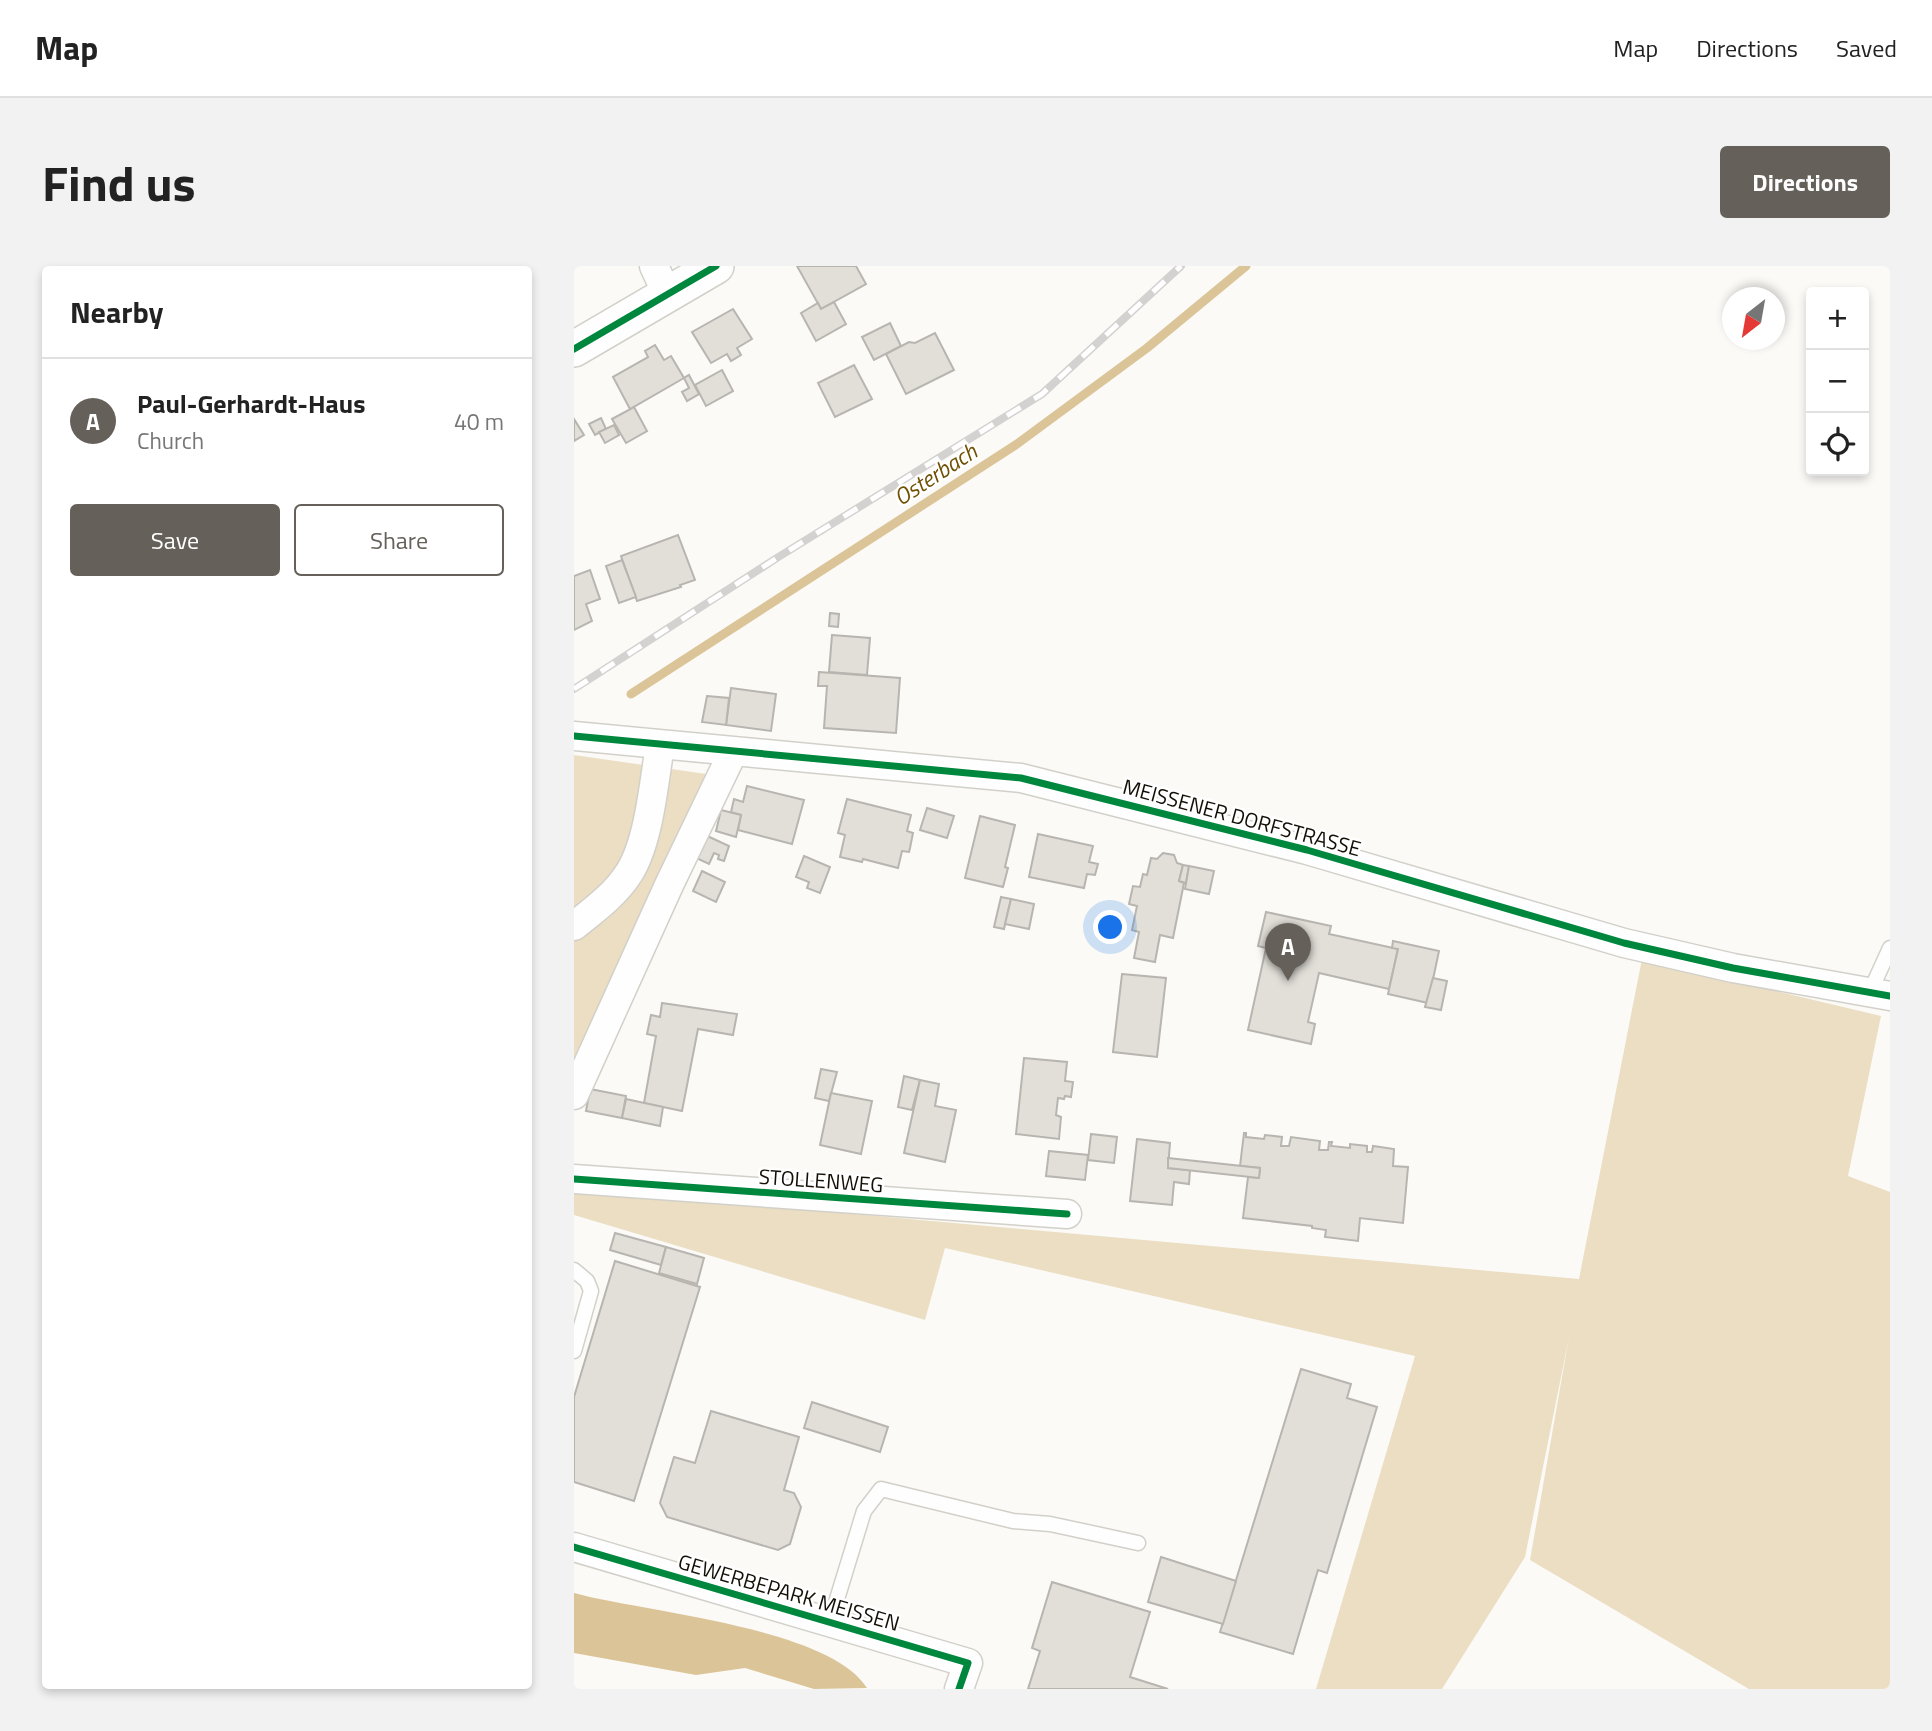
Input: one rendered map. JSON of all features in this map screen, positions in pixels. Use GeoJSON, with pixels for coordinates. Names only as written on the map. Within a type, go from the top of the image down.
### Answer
{"type":"FeatureCollection","features":[{"type":"Feature","properties":{"kind":"street"},"geometry":{"type":"LineString","coordinates":[[574,349],[661,280],[716,266]]}},
{"type":"Feature","properties":{"kind":"street","name":"MEISSENER DORFSTRASSE"},"geometry":{"type":"LineString","coordinates":[[574,736],[1021,778],[1307,850],[1625,943],[1733,968],[1880,994]]}},
{"type":"Feature","properties":{"kind":"street"},"geometry":{"type":"LineString","coordinates":[[574,926],[611,896],[636,861],[642,844],[660,745]]}},
{"type":"Feature","properties":{"kind":"street"},"geometry":{"type":"LineString","coordinates":[[574,1095],[669,885],[733,752]]}},
{"type":"Feature","properties":{"kind":"street","name":"STOLLENWEG"},"geometry":{"type":"LineString","coordinates":[[574,1179],[1067,1214]]}},
{"type":"Feature","properties":{"kind":"street","name":"GEWERBEPARK MEISSEN"},"geometry":{"type":"LineString","coordinates":[[574,1547],[968,1663],[959,1689]]}},
{"type":"Feature","properties":{"kind":"lane"},"geometry":{"type":"LineString","coordinates":[[1880,994],[1890,948]]}},
{"type":"Feature","properties":{"kind":"lane"},"geometry":{"type":"LineString","coordinates":[[574,1270],[587,1281],[591,1291],[574,1351]]}},
{"type":"Feature","properties":{"kind":"lane"},"geometry":{"type":"LineString","coordinates":[[830,1622],[863,1511],[881,1489],[1013,1521],[1050,1524],[1138,1543]]}},
{"type":"Feature","properties":{"kind":"shaded area"},"geometry":{"type":"Polygon","coordinates":[[[574,755],[713,775],[574,1067],[574,755]]]}},
{"type":"Feature","properties":{"kind":"shaded area"},"geometry":{"type":"Polygon","coordinates":[[[1642,959],[1881,1016],[1848,1176],[1890,1192],[1890,1689],[1749,1689],[1530,1560],[1569,1337],[1525,1557],[1442,1689],[1316,1689],[1415,1356],[945,1248],[925,1320],[574,1215],[574,1189],[1579,1279],[1642,959]]]}},
{"type":"Feature","properties":{"kind":"shaded area"},"geometry":{"type":"Polygon","coordinates":[[[574,1593],[776,1636],[815,1650],[846,1667],[867,1688],[814,1689],[745,1668],[696,1675],[574,1653],[574,1593]]]}},
{"type":"Feature","properties":{"kind":"building"},"geometry":{"type":"Polygon","coordinates":[[[797,266],[856,266],[866,284],[821,309],[797,266]]]}},
{"type":"Feature","properties":{"kind":"building"},"geometry":{"type":"Polygon","coordinates":[[[834,302],[846,324],[816,341],[801,313],[818,303],[821,309],[834,302]]]}},
{"type":"Feature","properties":{"kind":"building"},"geometry":{"type":"Polygon","coordinates":[[[733,309],[752,339],[737,348],[741,355],[731,361],[727,354],[711,363],[692,332],[733,309]]]}},
{"type":"Feature","properties":{"kind":"building"},"geometry":{"type":"Polygon","coordinates":[[[890,323],[901,346],[874,360],[862,337],[890,323]]]}},
{"type":"Feature","properties":{"kind":"building"},"geometry":{"type":"Polygon","coordinates":[[[935,333],[954,370],[906,394],[886,354],[935,333]]]}},
{"type":"Feature","properties":{"kind":"building"},"geometry":{"type":"Polygon","coordinates":[[[655,345],[664,360],[671,356],[684,378],[630,409],[613,377],[648,357],[645,351],[655,345]]]}},
{"type":"Feature","properties":{"kind":"building"},"geometry":{"type":"Polygon","coordinates":[[[854,365],[872,399],[835,417],[818,383],[854,365]]]}},
{"type":"Feature","properties":{"kind":"building"},"geometry":{"type":"Polygon","coordinates":[[[722,370],[733,391],[706,406],[695,385],[722,370]]]}},
{"type":"Feature","properties":{"kind":"building"},"geometry":{"type":"Polygon","coordinates":[[[689,375],[699,394],[687,401],[682,392],[689,388],[684,378],[689,375]]]}},
{"type":"Feature","properties":{"kind":"building"},"geometry":{"type":"Polygon","coordinates":[[[634,407],[647,431],[626,443],[612,419],[634,407]]]}},
{"type":"Feature","properties":{"kind":"building"},"geometry":{"type":"Polygon","coordinates":[[[601,418],[606,429],[595,435],[589,424],[601,418]]]}},
{"type":"Feature","properties":{"kind":"building"},"geometry":{"type":"Polygon","coordinates":[[[574,419],[584,435],[574,441],[574,419]]]}},
{"type":"Feature","properties":{"kind":"building"},"geometry":{"type":"Polygon","coordinates":[[[614,425],[619,435],[605,443],[599,432],[614,425]]]}},
{"type":"Feature","properties":{"kind":"building"},"geometry":{"type":"Polygon","coordinates":[[[678,535],[695,580],[637,601],[621,556],[678,535]]]}},
{"type":"Feature","properties":{"kind":"building"},"geometry":{"type":"Polygon","coordinates":[[[622,560],[636,597],[619,603],[606,566],[622,560]]]}},
{"type":"Feature","properties":{"kind":"building"},"geometry":{"type":"Polygon","coordinates":[[[590,570],[600,599],[586,604],[592,621],[574,630],[574,576],[590,570]]]}},
{"type":"Feature","properties":{"kind":"building"},"geometry":{"type":"Polygon","coordinates":[[[830,613],[839,614],[838,627],[829,626],[830,613]]]}},
{"type":"Feature","properties":{"kind":"building"},"geometry":{"type":"Polygon","coordinates":[[[832,635],[870,638],[867,675],[829,672],[832,635]]]}},
{"type":"Feature","properties":{"kind":"building"},"geometry":{"type":"Polygon","coordinates":[[[819,672],[900,678],[896,733],[824,728],[827,686],[818,686],[819,672]]]}},
{"type":"Feature","properties":{"kind":"building"},"geometry":{"type":"Polygon","coordinates":[[[731,688],[776,694],[771,731],[726,725],[731,688]]]}},
{"type":"Feature","properties":{"kind":"building"},"geometry":{"type":"Polygon","coordinates":[[[707,696],[729,698],[726,725],[702,722],[707,696]]]}},
{"type":"Feature","properties":{"kind":"building"},"geometry":{"type":"Polygon","coordinates":[[[747,786],[804,800],[792,844],[738,830],[741,815],[731,812],[734,799],[743,802],[747,786]]]}},
{"type":"Feature","properties":{"kind":"building"},"geometry":{"type":"Polygon","coordinates":[[[847,799],[911,815],[907,831],[913,833],[910,848],[909,852],[902,851],[898,868],[863,859],[862,862],[840,857],[845,835],[838,833],[847,799]]]}},
{"type":"Feature","properties":{"kind":"building"},"geometry":{"type":"Polygon","coordinates":[[[927,808],[954,816],[947,838],[920,830],[927,808]]]}},
{"type":"Feature","properties":{"kind":"building"},"geometry":{"type":"Polygon","coordinates":[[[721,810],[741,815],[736,837],[716,831],[721,810]]]}},
{"type":"Feature","properties":{"kind":"building"},"geometry":{"type":"Polygon","coordinates":[[[980,816],[1015,825],[1003,887],[965,878],[980,816]]]}},
{"type":"Feature","properties":{"kind":"building"},"geometry":{"type":"Polygon","coordinates":[[[703,834],[729,846],[724,861],[718,859],[719,855],[714,853],[709,864],[692,856],[703,834]]]}},
{"type":"Feature","properties":{"kind":"building"},"geometry":{"type":"Polygon","coordinates":[[[1038,834],[1093,846],[1089,862],[1098,864],[1095,875],[1087,874],[1084,888],[1029,877],[1038,834]]]}},
{"type":"Feature","properties":{"kind":"building"},"geometry":{"type":"Polygon","coordinates":[[[1163,853],[1174,855],[1177,863],[1183,865],[1179,881],[1184,883],[1173,938],[1160,935],[1155,962],[1134,958],[1139,932],[1132,930],[1137,906],[1129,904],[1133,886],[1140,887],[1143,874],[1147,875],[1151,858],[1157,859],[1163,853]]]}},
{"type":"Feature","properties":{"kind":"building"},"geometry":{"type":"Polygon","coordinates":[[[804,856],[830,867],[820,893],[807,888],[809,882],[796,877],[804,856]]]}},
{"type":"Feature","properties":{"kind":"building"},"geometry":{"type":"Polygon","coordinates":[[[1183,865],[1189,866],[1186,883],[1179,881],[1183,865]]]}},
{"type":"Feature","properties":{"kind":"building"},"geometry":{"type":"Polygon","coordinates":[[[1189,866],[1214,871],[1209,894],[1185,889],[1189,866]]]}},
{"type":"Feature","properties":{"kind":"building"},"geometry":{"type":"Polygon","coordinates":[[[702,871],[725,882],[716,902],[693,891],[702,871]]]}},
{"type":"Feature","properties":{"kind":"building"},"geometry":{"type":"Polygon","coordinates":[[[1001,897],[1011,899],[1004,929],[994,927],[1001,897]]]}},
{"type":"Feature","properties":{"kind":"building"},"geometry":{"type":"Polygon","coordinates":[[[1011,899],[1034,904],[1029,929],[1005,924],[1011,899]]]}},
{"type":"Feature","properties":{"kind":"building"},"geometry":{"type":"Polygon","coordinates":[[[1266,912],[1331,926],[1329,934],[1398,949],[1389,989],[1319,973],[1308,1022],[1315,1024],[1311,1044],[1248,1030],[1266,948],[1258,946],[1266,912]]]}},
{"type":"Feature","properties":{"kind":"building"},"geometry":{"type":"Polygon","coordinates":[[[1393,941],[1439,951],[1428,1003],[1388,994],[1398,949],[1392,948],[1393,941]]]}},
{"type":"Feature","properties":{"kind":"building"},"geometry":{"type":"Polygon","coordinates":[[[1122,974],[1166,978],[1157,1057],[1113,1052],[1122,974]]]}},
{"type":"Feature","properties":{"kind":"building"},"geometry":{"type":"Polygon","coordinates":[[[1433,978],[1447,981],[1441,1010],[1425,1007],[1433,978]]]}},
{"type":"Feature","properties":{"kind":"building"},"geometry":{"type":"Polygon","coordinates":[[[662,1003],[737,1014],[733,1035],[698,1029],[682,1111],[644,1103],[656,1036],[647,1034],[651,1015],[660,1017],[662,1003]]]}},
{"type":"Feature","properties":{"kind":"building"},"geometry":{"type":"Polygon","coordinates":[[[1024,1058],[1067,1062],[1065,1081],[1073,1082],[1071,1097],[1058,1098],[1056,1115],[1061,1117],[1059,1139],[1016,1134],[1024,1058]]]}},
{"type":"Feature","properties":{"kind":"building"},"geometry":{"type":"Polygon","coordinates":[[[821,1069],[837,1072],[829,1101],[815,1098],[821,1069]]]}},
{"type":"Feature","properties":{"kind":"building"},"geometry":{"type":"Polygon","coordinates":[[[904,1076],[920,1080],[912,1110],[898,1107],[904,1076]]]}},
{"type":"Feature","properties":{"kind":"building"},"geometry":{"type":"Polygon","coordinates":[[[920,1080],[939,1084],[935,1106],[956,1110],[945,1162],[904,1153],[920,1080]]]}},
{"type":"Feature","properties":{"kind":"building"},"geometry":{"type":"Polygon","coordinates":[[[590,1089],[626,1096],[622,1118],[586,1111],[590,1089]]]}},
{"type":"Feature","properties":{"kind":"building"},"geometry":{"type":"Polygon","coordinates":[[[831,1093],[872,1101],[861,1154],[820,1145],[831,1093]]]}},
{"type":"Feature","properties":{"kind":"building"},"geometry":{"type":"Polygon","coordinates":[[[626,1099],[663,1107],[660,1126],[622,1118],[626,1099]]]}},
{"type":"Feature","properties":{"kind":"building"},"geometry":{"type":"Polygon","coordinates":[[[1244,1133],[1246,1137],[1264,1139],[1265,1135],[1282,1137],[1281,1146],[1289,1146],[1291,1137],[1320,1141],[1319,1150],[1328,1150],[1329,1142],[1332,1142],[1331,1146],[1350,1148],[1350,1144],[1367,1146],[1367,1152],[1372,1152],[1373,1146],[1394,1149],[1393,1166],[1408,1167],[1403,1223],[1360,1218],[1358,1241],[1325,1237],[1326,1230],[1312,1226],[1243,1218],[1248,1177],[1259,1178],[1260,1168],[1240,1166],[1244,1133]]]}},
{"type":"Feature","properties":{"kind":"building"},"geometry":{"type":"Polygon","coordinates":[[[1091,1134],[1117,1137],[1114,1163],[1088,1160],[1091,1134]]]}},
{"type":"Feature","properties":{"kind":"building"},"geometry":{"type":"Polygon","coordinates":[[[1137,1139],[1170,1143],[1168,1168],[1190,1170],[1189,1184],[1174,1182],[1172,1205],[1130,1201],[1137,1139]]]}},
{"type":"Feature","properties":{"kind":"building"},"geometry":{"type":"Polygon","coordinates":[[[1049,1151],[1088,1155],[1085,1180],[1046,1176],[1049,1151]]]}},
{"type":"Feature","properties":{"kind":"building"},"geometry":{"type":"Polygon","coordinates":[[[1168,1158],[1260,1168],[1259,1178],[1168,1168],[1168,1158]]]}},
{"type":"Feature","properties":{"kind":"building"},"geometry":{"type":"Polygon","coordinates":[[[615,1233],[666,1247],[661,1265],[610,1250],[615,1233]]]}},
{"type":"Feature","properties":{"kind":"building"},"geometry":{"type":"Polygon","coordinates":[[[666,1247],[704,1258],[697,1284],[659,1273],[666,1247]]]}},
{"type":"Feature","properties":{"kind":"building"},"geometry":{"type":"Polygon","coordinates":[[[615,1261],[700,1287],[634,1501],[574,1482],[574,1397],[615,1261]]]}},
{"type":"Feature","properties":{"kind":"building"},"geometry":{"type":"Polygon","coordinates":[[[1301,1369],[1351,1384],[1347,1398],[1377,1407],[1327,1573],[1318,1570],[1293,1654],[1220,1632],[1301,1369]]]}},
{"type":"Feature","properties":{"kind":"building"},"geometry":{"type":"Polygon","coordinates":[[[812,1402],[888,1427],[880,1452],[804,1428],[812,1402]]]}},
{"type":"Feature","properties":{"kind":"building"},"geometry":{"type":"Polygon","coordinates":[[[711,1411],[799,1437],[784,1490],[794,1493],[801,1507],[790,1544],[778,1550],[667,1517],[660,1503],[674,1457],[695,1463],[711,1411]]]}},
{"type":"Feature","properties":{"kind":"building"},"geometry":{"type":"Polygon","coordinates":[[[1161,1557],[1236,1581],[1223,1624],[1148,1602],[1161,1557]]]}},
{"type":"Feature","properties":{"kind":"building"},"geometry":{"type":"Polygon","coordinates":[[[1052,1582],[1150,1612],[1130,1677],[1168,1689],[1028,1689],[1040,1651],[1032,1648],[1052,1582]]]}},
{"type":"Feature","properties":{"kind":"waterway","name":"Osterbach"},"geometry":{"type":"LineString","coordinates":[[631,694],[1017,444],[1147,348],[1246,266]]}},
{"type":"Feature","properties":{"kind":"railway"},"geometry":{"type":"LineString","coordinates":[[574,689],[780,556],[1042,394],[1181,266]]}},
{"type":"Feature","properties":{"kind":"cycle path"},"geometry":{"type":"LineString","coordinates":[[574,349],[716,266]]}},
{"type":"Feature","properties":{"kind":"cycle path"},"geometry":{"type":"LineString","coordinates":[[574,736],[1021,778],[1307,850],[1624,943],[1733,968],[1890,996]]}},
{"type":"Feature","properties":{"kind":"cycle path"},"geometry":{"type":"LineString","coordinates":[[574,1179],[1067,1214]]}},
{"type":"Feature","properties":{"kind":"cycle path"},"geometry":{"type":"LineString","coordinates":[[574,1547],[968,1663],[959,1689]]}},
{"type":"Feature","properties":{"kind":"place","name":"Paul-Gerhardt-Haus"},"geometry":{"type":"Point","coordinates":[1288,981]}}]}
